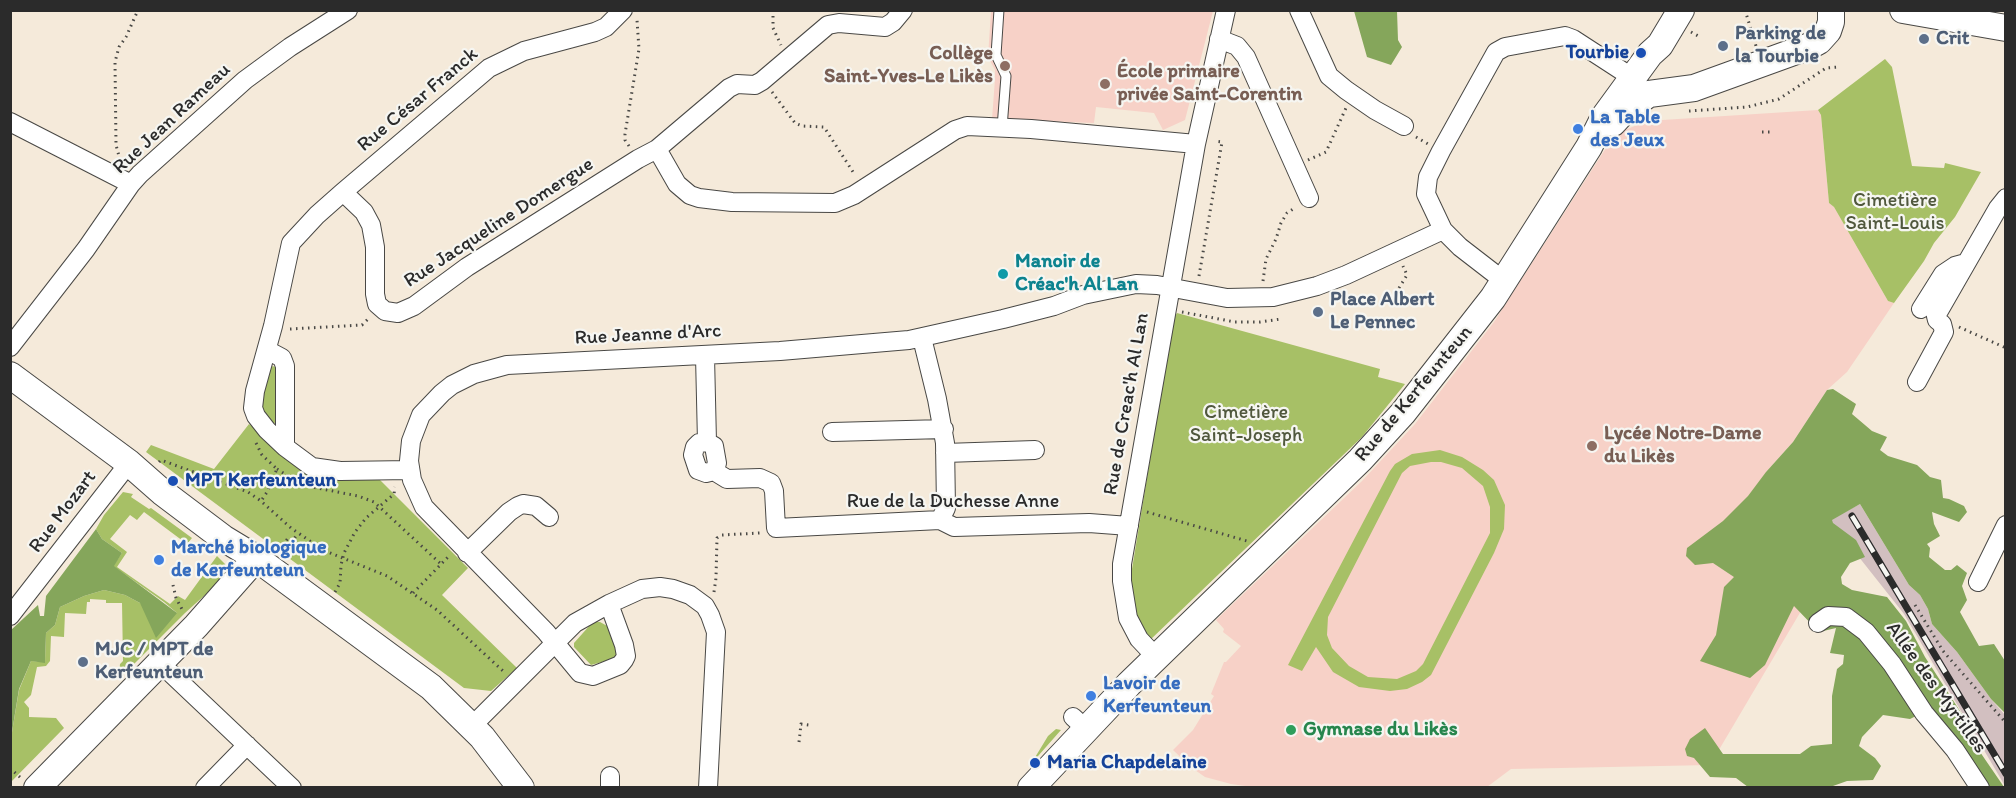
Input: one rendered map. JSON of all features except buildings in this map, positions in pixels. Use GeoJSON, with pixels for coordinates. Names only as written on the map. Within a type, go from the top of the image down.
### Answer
{"type":"FeatureCollection","features":[{"type":"Feature","properties":{"kind":"main road"},"geometry":{"type":"LineString","coordinates":[[1903,10],[2006,28]]}},
{"type":"Feature","properties":{"kind":"main road"},"geometry":{"type":"LineString","coordinates":[[1680,101],[1694,88],[1815,43],[1828,31],[1837,14]]}},
{"type":"Feature","properties":{"kind":"main road","name":"Rue de Kerfeunteun"},"geometry":{"type":"LineString","coordinates":[[1029,782],[1080,723],[1156,657],[1372,447],[1447,357],[1504,281],[1589,147],[1605,117],[1633,78],[1660,45],[1686,21]]}},
{"type":"Feature","properties":{"kind":"main road"},"geometry":{"type":"LineString","coordinates":[[1660,45],[1656,60],[1657,75],[1663,85],[1680,101]]}},
{"type":"Feature","properties":{"kind":"main road"},"geometry":{"type":"LineString","coordinates":[[1589,147],[1625,110],[1638,101],[1654,93],[1680,101]]}},
{"type":"Feature","properties":{"kind":"main road"},"geometry":{"type":"LineString","coordinates":[[10,375],[216,525],[238,536],[256,558],[431,687],[472,726],[499,757],[521,788]]}},
{"type":"Feature","properties":{"kind":"main road"},"geometry":{"type":"LineString","coordinates":[[37,788],[220,600],[256,558]]}},
{"type":"Feature","properties":{"kind":"street","name":"Rue Jean Rameau"},"geometry":{"type":"LineString","coordinates":[[10,347],[86,249],[123,179],[167,149],[245,80],[290,47],[348,10]]}},
{"type":"Feature","properties":{"kind":"street"},"geometry":{"type":"LineString","coordinates":[[762,81],[828,25],[839,23],[885,27],[893,22],[903,10]]}},
{"type":"Feature","properties":{"kind":"street","name":"Rue de Creac'h Al Lan"},"geometry":{"type":"LineString","coordinates":[[1156,657],[1136,634],[1127,610],[1122,572],[1197,141],[1226,10]]}},
{"type":"Feature","properties":{"kind":"street"},"geometry":{"type":"LineString","coordinates":[[1299,10],[1329,76],[1354,96],[1408,130]]}},
{"type":"Feature","properties":{"kind":"street","name":"Rue César Franck"},"geometry":{"type":"LineString","coordinates":[[262,425],[256,416],[254,401],[291,243],[343,192],[489,68],[524,51],[595,32],[630,12]]}},
{"type":"Feature","properties":{"kind":"street"},"geometry":{"type":"LineString","coordinates":[[1504,281],[1460,247],[1443,230],[1426,194],[1428,177],[1492,57],[1499,49],[1568,36],[1633,78]]}},
{"type":"Feature","properties":{"kind":"street"},"geometry":{"type":"LineString","coordinates":[[1219,39],[1237,46],[1246,57],[1309,198]]}},
{"type":"Feature","properties":{"kind":"street","name":"Rue Jacqueline Domergue"},"geometry":{"type":"LineString","coordinates":[[343,192],[364,212],[371,225],[375,247],[377,304],[391,313],[398,313],[414,306],[467,267],[657,149],[729,88],[737,84],[755,85],[762,81]]}},
{"type":"Feature","properties":{"kind":"street"},"geometry":{"type":"LineString","coordinates":[[10,122],[123,179]]}},
{"type":"Feature","properties":{"kind":"street"},"geometry":{"type":"LineString","coordinates":[[657,149],[676,184],[690,195],[699,198],[732,202],[835,203],[854,195],[960,128],[1002,128],[1197,141]]}},
{"type":"Feature","properties":{"kind":"street"},"geometry":{"type":"LineString","coordinates":[[1917,382],[1944,332],[1936,316],[2006,198]]}},
{"type":"Feature","properties":{"kind":"street","name":"Rue Jeanne d'Arc"},"geometry":{"type":"LineString","coordinates":[[609,604],[626,652],[622,663],[593,676],[586,676],[580,673],[546,633],[424,507],[402,470],[421,415],[452,385],[483,371],[520,363],[705,356],[922,338],[1034,311],[1072,298],[1143,284],[1237,299],[1268,297],[1328,282],[1443,230]]}},
{"type":"Feature","properties":{"kind":"street"},"geometry":{"type":"LineString","coordinates":[[1921,309],[1943,274],[1955,266],[1966,263]]}},
{"type":"Feature","properties":{"kind":"street"},"geometry":{"type":"LineString","coordinates":[[922,338],[944,429],[946,508],[940,520]]}},
{"type":"Feature","properties":{"kind":"street"},"geometry":{"type":"LineString","coordinates":[[267,350],[282,358],[285,366],[285,447]]}},
{"type":"Feature","properties":{"kind":"street"},"geometry":{"type":"LineString","coordinates":[[705,356],[707,442],[699,443],[695,447],[693,455],[696,467],[701,472],[714,471],[728,479],[764,478],[771,483],[774,491],[770,530]]}},
{"type":"Feature","properties":{"kind":"street"},"geometry":{"type":"LineString","coordinates":[[262,425],[306,464],[320,469],[402,470]]}},
{"type":"Feature","properties":{"kind":"street"},"geometry":{"type":"LineString","coordinates":[[832,432],[944,429]]}},
{"type":"Feature","properties":{"kind":"street"},"geometry":{"type":"LineString","coordinates":[[945,453],[1035,450]]}},
{"type":"Feature","properties":{"kind":"street","name":"Rue Mozart"},"geometry":{"type":"LineString","coordinates":[[10,616],[140,469]]}},
{"type":"Feature","properties":{"kind":"street"},"geometry":{"type":"LineString","coordinates":[[468,553],[518,506],[523,504],[536,506],[549,517]]}},
{"type":"Feature","properties":{"kind":"street","name":"Rue de la Duchesse Anne"},"geometry":{"type":"LineString","coordinates":[[770,530],[940,520],[954,527],[1089,523],[1129,526]]}},
{"type":"Feature","properties":{"kind":"street"},"geometry":{"type":"LineString","coordinates":[[1978,582],[2006,525]]}},
{"type":"Feature","properties":{"kind":"street"},"geometry":{"type":"LineString","coordinates":[[472,726],[575,623],[642,589],[660,587],[690,595],[705,606],[717,640],[708,788]]}},
{"type":"Feature","properties":{"kind":"street","name":"Allée des Myrtilles"},"geometry":{"type":"LineString","coordinates":[[1818,623],[1828,616],[1846,617],[1866,632],[1892,664],[1917,703],[1955,750],[1980,788]]}},
{"type":"Feature","properties":{"kind":"street"},"geometry":{"type":"LineString","coordinates":[[160,663],[292,788]]}},
{"type":"Feature","properties":{"kind":"street"},"geometry":{"type":"LineString","coordinates":[[205,788],[247,745]]}},
{"type":"Feature","properties":{"kind":"lane"},"geometry":{"type":"LineString","coordinates":[[999,10],[996,55],[1006,76],[1002,128]]}},
{"type":"Feature","properties":{"kind":"path"},"geometry":{"type":"LineString","coordinates":[[123,179],[116,145],[115,62],[119,47],[138,10]]}},
{"type":"Feature","properties":{"kind":"path"},"geometry":{"type":"LineString","coordinates":[[773,10],[772,28],[791,56]]}},
{"type":"Feature","properties":{"kind":"path"},"geometry":{"type":"LineString","coordinates":[[1745,10],[1762,64]]}},
{"type":"Feature","properties":{"kind":"path"},"geometry":{"type":"LineString","coordinates":[[625,134],[639,49],[630,12]]}},
{"type":"Feature","properties":{"kind":"path"},"geometry":{"type":"LineString","coordinates":[[1686,21],[1700,37]]}},
{"type":"Feature","properties":{"kind":"path"},"geometry":{"type":"LineString","coordinates":[[1680,101],[1747,107],[1779,99],[1826,68],[1839,67]]}},
{"type":"Feature","properties":{"kind":"path"},"geometry":{"type":"LineString","coordinates":[[762,81],[779,99],[795,123],[802,126],[824,127],[851,170]]}},
{"type":"Feature","properties":{"kind":"path"},"geometry":{"type":"LineString","coordinates":[[1295,165],[1326,152],[1341,114],[1354,96]]}},
{"type":"Feature","properties":{"kind":"path"},"geometry":{"type":"LineString","coordinates":[[1408,130],[1441,151]]}},
{"type":"Feature","properties":{"kind":"path"},"geometry":{"type":"LineString","coordinates":[[1762,132],[1770,132]]}},
{"type":"Feature","properties":{"kind":"path"},"geometry":{"type":"LineString","coordinates":[[1196,292],[1222,142],[1197,141]]}},
{"type":"Feature","properties":{"kind":"path"},"geometry":{"type":"LineString","coordinates":[[1263,278],[1266,259],[1284,218],[1287,213],[1309,198]]}},
{"type":"Feature","properties":{"kind":"path"},"geometry":{"type":"LineString","coordinates":[[1398,251],[1407,275],[1399,288]]}},
{"type":"Feature","properties":{"kind":"path"},"geometry":{"type":"LineString","coordinates":[[288,329],[362,325],[381,308]]}},
{"type":"Feature","properties":{"kind":"path"},"geometry":{"type":"LineString","coordinates":[[1167,308],[1235,322],[1281,319]]}},
{"type":"Feature","properties":{"kind":"path"},"geometry":{"type":"LineString","coordinates":[[1960,326],[2006,348]]}},
{"type":"Feature","properties":{"kind":"path"},"geometry":{"type":"LineString","coordinates":[[262,425],[257,430],[255,440],[261,455],[277,469],[302,485],[358,496],[380,506],[441,564],[413,593]]}},
{"type":"Feature","properties":{"kind":"path"},"geometry":{"type":"LineString","coordinates":[[140,469],[161,460],[242,490],[261,501],[298,534],[322,550],[376,570],[413,593],[460,630],[515,684]]}},
{"type":"Feature","properties":{"kind":"path"},"geometry":{"type":"LineString","coordinates":[[261,501],[277,469]]}},
{"type":"Feature","properties":{"kind":"path"},"geometry":{"type":"LineString","coordinates":[[332,596],[340,583],[343,558],[355,532],[395,490],[402,470]]}},
{"type":"Feature","properties":{"kind":"path"},"geometry":{"type":"LineString","coordinates":[[1145,512],[1249,542]]}},
{"type":"Feature","properties":{"kind":"path"},"geometry":{"type":"LineString","coordinates":[[712,597],[716,578],[717,538],[722,535],[770,530]]}},
{"type":"Feature","properties":{"kind":"path"},"geometry":{"type":"LineString","coordinates":[[283,554],[287,548],[283,545],[288,538],[292,541],[298,534]]}},
{"type":"Feature","properties":{"kind":"path"},"geometry":{"type":"LineString","coordinates":[[173,585],[183,612]]}},
{"type":"Feature","properties":{"kind":"path"},"geometry":{"type":"LineString","coordinates":[[1915,605],[1943,651],[1977,693],[2006,723]]}},
{"type":"Feature","properties":{"kind":"path"},"geometry":{"type":"LineString","coordinates":[[799,742],[801,724],[809,725]]}},
{"type":"Feature","properties":{"kind":"shaded area","name":"École primaire privée Saint-Corentin"},"geometry":{"type":"Polygon","coordinates":[[[991,11],[1213,11],[1185,120],[1163,130],[1154,113],[1096,107],[1094,123],[992,119],[995,70],[988,57],[991,11]]]}},
{"type":"Feature","properties":{"kind":"shaded area","name":"Lycée Notre-Dame du Likès"},"geometry":{"type":"Polygon","coordinates":[[[1818,110],[1821,115],[1829,203],[1834,207],[1888,301],[1894,303],[1847,372],[1827,390],[1793,442],[1766,472],[1814,589],[1710,765],[1511,769],[1487,787],[1260,788],[1205,777],[1173,750],[1193,730],[1214,696],[1211,694],[1224,662],[1241,646],[1223,632],[1224,629],[1216,620],[1362,481],[1415,424],[1494,322],[1615,134],[1647,121],[1818,110]]]}},
{"type":"Feature","properties":{"kind":"shaded area"},"geometry":{"type":"Polygon","coordinates":[[[1860,504],[1909,585],[1920,595],[1928,609],[1932,624],[1957,652],[2005,715],[2005,786],[1904,614],[1832,523],[1831,519],[1860,504]]]}},
{"type":"Feature","properties":{"kind":"green space"},"geometry":{"type":"Polygon","coordinates":[[[1354,11],[1397,11],[1398,40],[1402,47],[1391,65],[1367,57],[1354,11]]]}},
{"type":"Feature","properties":{"kind":"green space","name":"Cimetière Saint-Louis"},"geometry":{"type":"Polygon","coordinates":[[[1885,59],[1892,67],[1912,166],[1944,168],[1945,163],[1981,172],[1955,217],[1934,243],[1894,303],[1888,301],[1834,207],[1829,203],[1821,115],[1818,110],[1885,59]]]}},
{"type":"Feature","properties":{"kind":"green space","name":"Cimetière Saint-Joseph"},"geometry":{"type":"Polygon","coordinates":[[[1177,313],[1380,369],[1378,377],[1405,384],[1362,437],[1149,641],[1133,608],[1131,575],[1173,320],[1177,313]]]}},
{"type":"Feature","properties":{"kind":"green space"},"geometry":{"type":"Polygon","coordinates":[[[271,366],[277,367],[278,418],[274,424],[270,424],[259,409],[271,366]]]}},
{"type":"Feature","properties":{"kind":"green space"},"geometry":{"type":"Polygon","coordinates":[[[1833,389],[1856,404],[1852,414],[1872,431],[1887,437],[1880,450],[1888,456],[1917,465],[1930,477],[1941,480],[1943,498],[1964,506],[1967,512],[1959,522],[1932,512],[1934,524],[1940,536],[1927,544],[1930,548],[1929,557],[1945,570],[1951,570],[1957,565],[1967,573],[1962,586],[1967,600],[1960,612],[1979,646],[1994,644],[2005,661],[2005,713],[1991,699],[1957,652],[1932,624],[1928,609],[1920,595],[1909,585],[1860,504],[1832,520],[1856,540],[1865,557],[1850,563],[1841,577],[1842,584],[1852,590],[1887,597],[1906,621],[1925,657],[1969,725],[1967,733],[2004,787],[1982,787],[1926,711],[1910,719],[1883,715],[1862,737],[1859,746],[1875,758],[1881,766],[1873,780],[1847,781],[1819,788],[1748,787],[1736,778],[1710,777],[1694,758],[1687,756],[1685,749],[1690,739],[1705,728],[1723,754],[1800,754],[1811,746],[1832,744],[1832,696],[1837,669],[1843,664],[1844,655],[1830,653],[1836,628],[1819,632],[1794,606],[1765,665],[1750,678],[1700,661],[1716,635],[1724,587],[1734,577],[1713,563],[1695,565],[1686,556],[1687,548],[1723,521],[1748,496],[1793,442],[1827,390],[1833,389]]]}},
{"type":"Feature","properties":{"kind":"green space"},"geometry":{"type":"Polygon","coordinates":[[[249,424],[344,479],[379,479],[468,568],[442,595],[517,668],[491,691],[464,688],[146,452],[151,445],[214,469],[249,424]]]}},
{"type":"Feature","properties":{"kind":"green space"},"geometry":{"type":"Polygon","coordinates":[[[1440,450],[1462,457],[1494,480],[1505,505],[1504,529],[1494,553],[1431,675],[1407,689],[1390,691],[1359,687],[1333,672],[1316,647],[1302,671],[1288,665],[1390,471],[1395,464],[1412,454],[1440,450]],[[1441,462],[1410,466],[1402,473],[1328,617],[1327,635],[1332,648],[1349,666],[1368,677],[1397,679],[1416,671],[1423,664],[1490,533],[1490,507],[1483,486],[1462,468],[1441,462]]]}},
{"type":"Feature","properties":{"kind":"green space"},"geometry":{"type":"Polygon","coordinates":[[[123,492],[133,494],[131,497],[149,509],[151,508],[192,538],[187,544],[144,512],[137,520],[130,515],[110,539],[127,552],[117,567],[170,604],[178,596],[185,600],[217,556],[225,564],[227,572],[122,676],[119,674],[120,664],[123,661],[122,603],[106,603],[106,600],[90,599],[90,602],[87,602],[86,614],[65,613],[64,637],[51,636],[50,661],[46,666],[37,667],[31,695],[24,702],[29,708],[29,717],[56,718],[64,728],[11,782],[11,738],[19,690],[31,661],[45,662],[46,633],[55,625],[60,607],[104,590],[177,613],[113,566],[122,553],[102,539],[96,529],[123,492]]]}},
{"type":"Feature","properties":{"kind":"green space"},"geometry":{"type":"Polygon","coordinates":[[[96,529],[102,539],[122,553],[114,566],[177,613],[156,638],[140,603],[125,595],[104,590],[60,607],[55,625],[46,633],[45,663],[31,661],[19,689],[11,738],[11,630],[38,605],[40,616],[44,616],[46,596],[96,529]]]}},
{"type":"Feature","properties":{"kind":"green space"},"geometry":{"type":"Polygon","coordinates":[[[595,622],[609,627],[618,649],[616,658],[591,665],[574,647],[574,643],[595,622]]]}},
{"type":"Feature","properties":{"kind":"green space"},"geometry":{"type":"Polygon","coordinates":[[[1056,729],[1061,730],[1031,764],[1048,736],[1056,729]]]}},
{"type":"Feature","properties":{"kind":"railway"},"geometry":{"type":"LineString","coordinates":[[1852,516],[2006,774]]}},
{"type":"Feature","properties":{"kind":"place","name":"Crit"},"geometry":{"type":"Point","coordinates":[1924,39]}},
{"type":"Feature","properties":{"kind":"place","name":"Parking de la Tourbie"},"geometry":{"type":"Point","coordinates":[1723,46]}},
{"type":"Feature","properties":{"kind":"place","name":"Tourbie"},"geometry":{"type":"Point","coordinates":[1641,53]}},
{"type":"Feature","properties":{"kind":"place","name":"Collège Saint-Yves-Le Likès"},"geometry":{"type":"Point","coordinates":[1005,66]}},
{"type":"Feature","properties":{"kind":"place","name":"École primaire privée Saint-Corentin"},"geometry":{"type":"Point","coordinates":[1105,84]}},
{"type":"Feature","properties":{"kind":"place","name":"La Table des Jeux"},"geometry":{"type":"Point","coordinates":[1578,129]}},
{"type":"Feature","properties":{"kind":"place","name":"Manoir de Créac'h Al Lan"},"geometry":{"type":"Point","coordinates":[1003,274]}},
{"type":"Feature","properties":{"kind":"place","name":"Place Albert Le Pennec"},"geometry":{"type":"Point","coordinates":[1318,312]}},
{"type":"Feature","properties":{"kind":"place","name":"Lycée Notre-Dame du Likès"},"geometry":{"type":"Point","coordinates":[1592,446]}},
{"type":"Feature","properties":{"kind":"place","name":"MPT Kerfeunteun"},"geometry":{"type":"Point","coordinates":[173,481]}},
{"type":"Feature","properties":{"kind":"place","name":"Marché biologique de Kerfeunteun"},"geometry":{"type":"Point","coordinates":[159,560]}},
{"type":"Feature","properties":{"kind":"place","name":"MJC / MPT de Kerfeunteun"},"geometry":{"type":"Point","coordinates":[83,662]}},
{"type":"Feature","properties":{"kind":"place","name":"Lavoir de Kerfeunteun"},"geometry":{"type":"Point","coordinates":[1091,696]}},
{"type":"Feature","properties":{"kind":"place","name":"Gymnase du Likès"},"geometry":{"type":"Point","coordinates":[1291,730]}},
{"type":"Feature","properties":{"kind":"place","name":"Maria Chapdelaine"},"geometry":{"type":"Point","coordinates":[1035,763]}}]}
